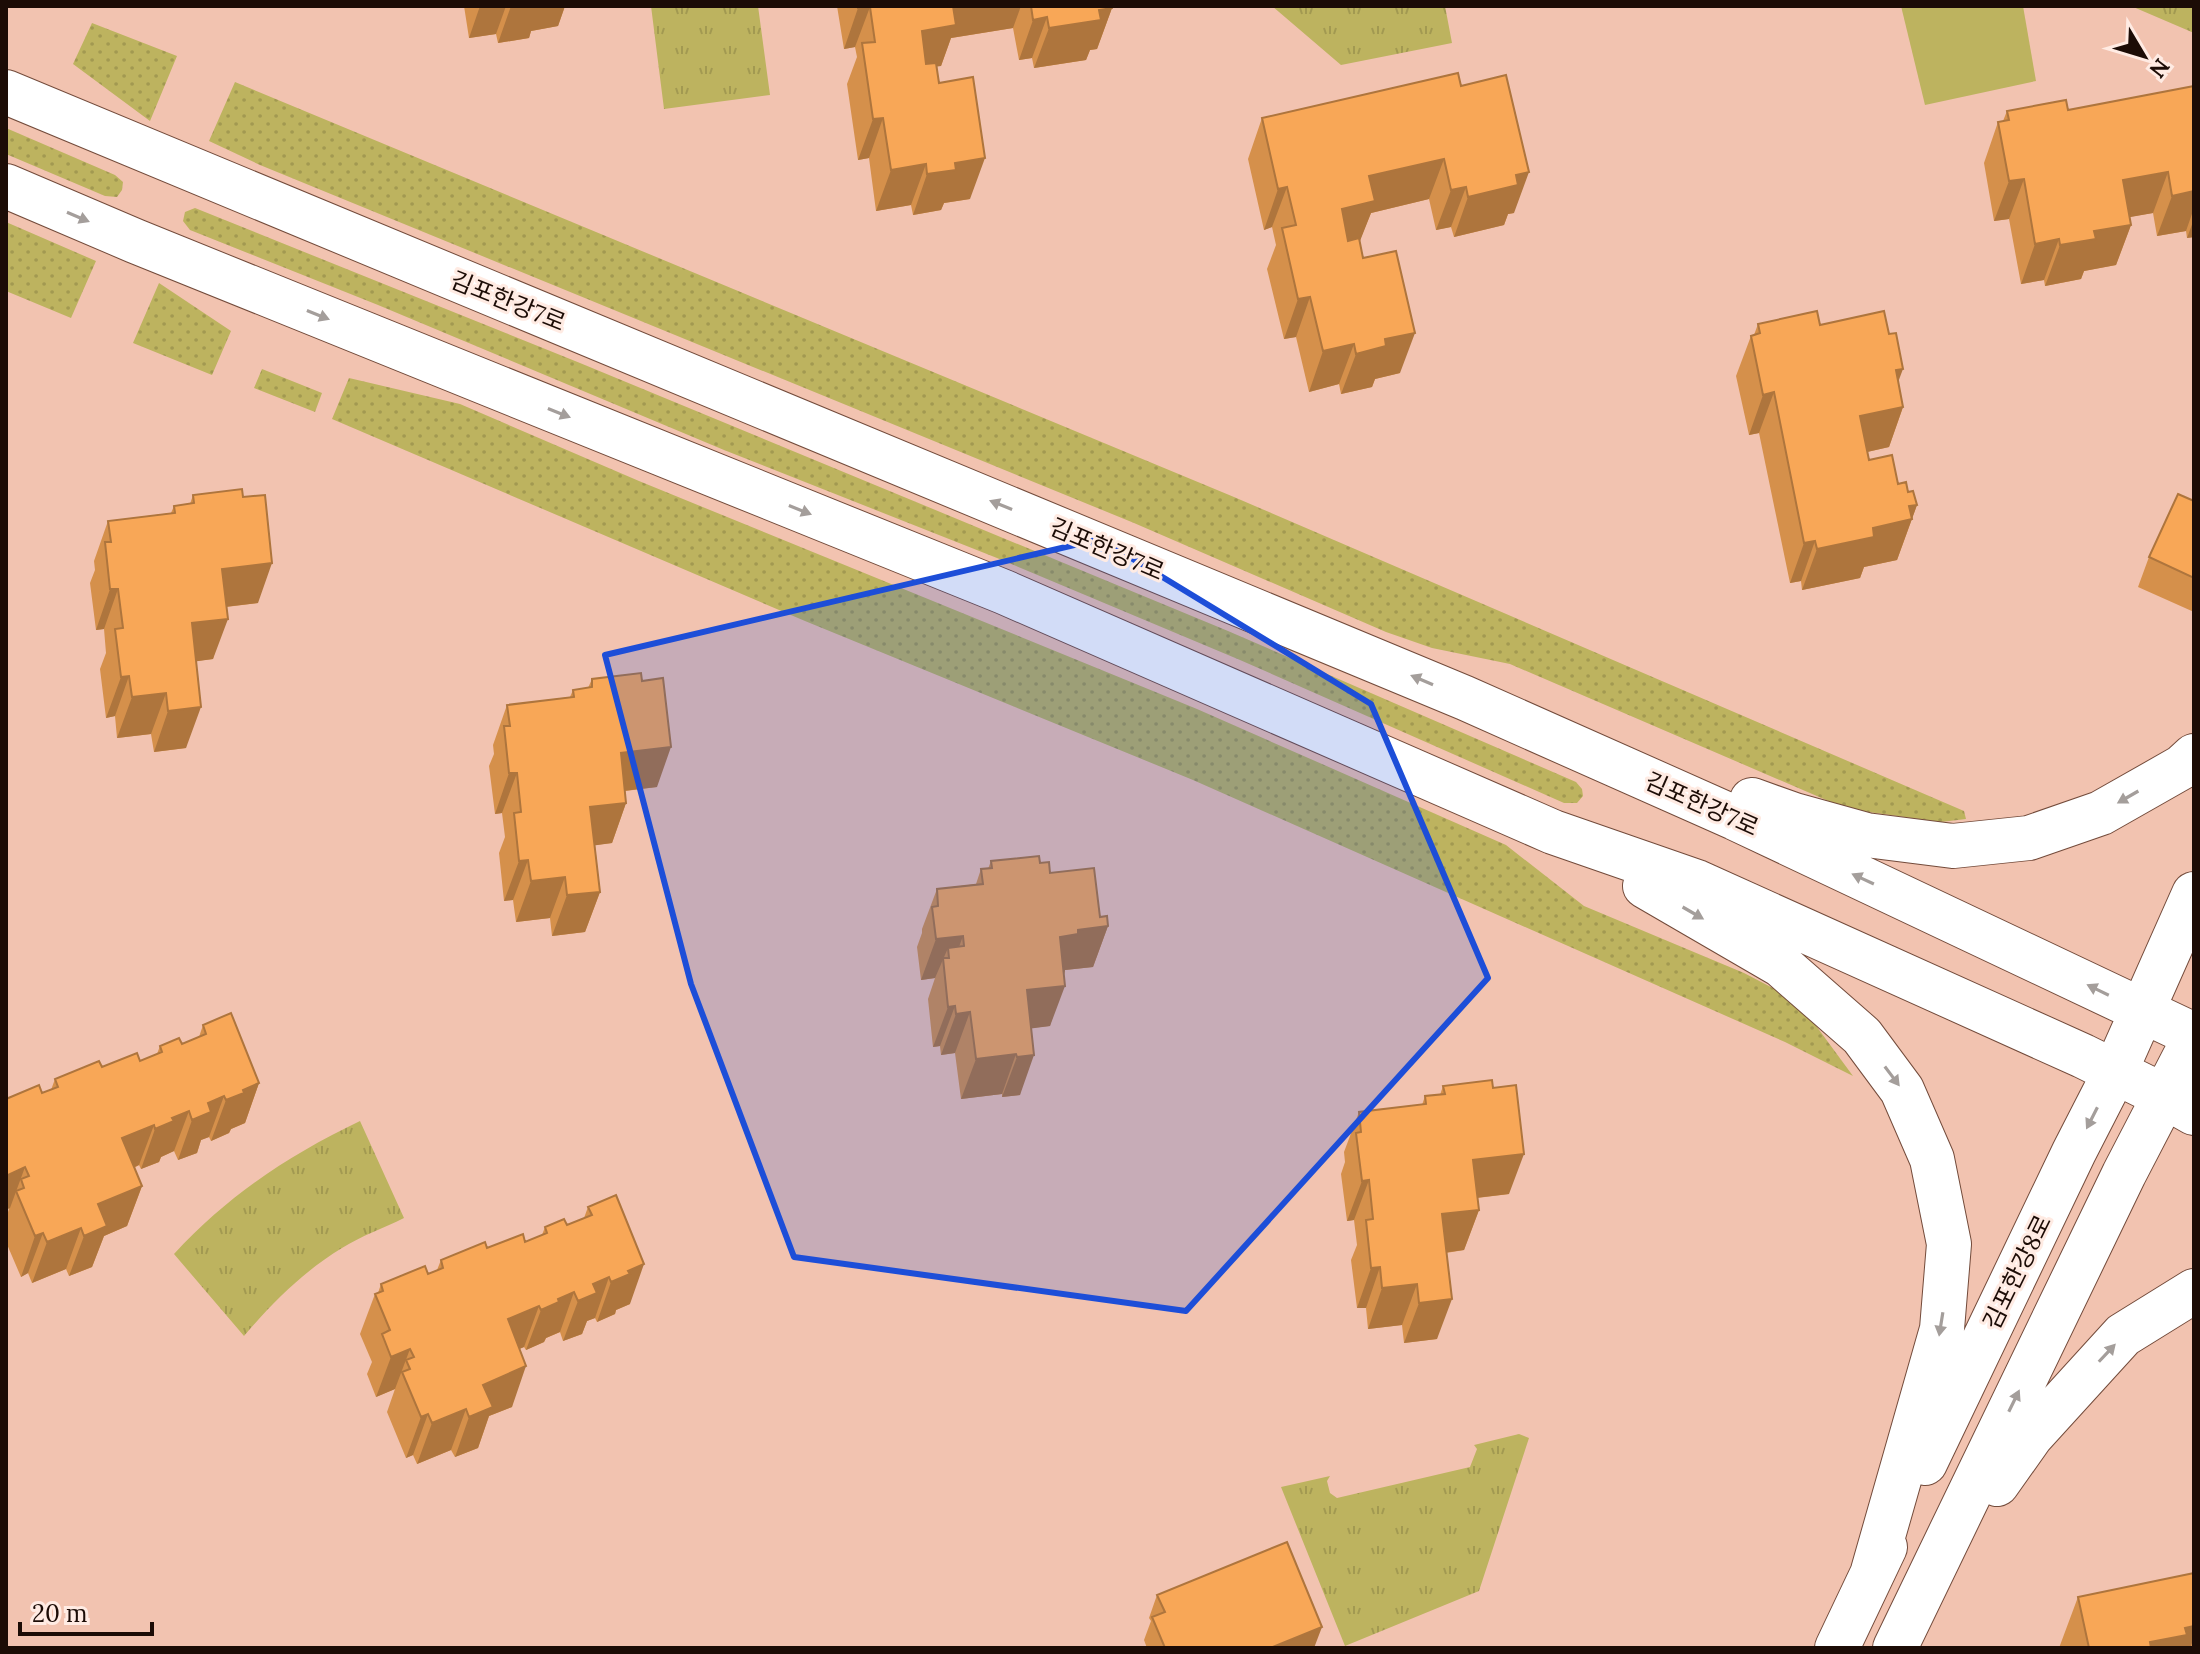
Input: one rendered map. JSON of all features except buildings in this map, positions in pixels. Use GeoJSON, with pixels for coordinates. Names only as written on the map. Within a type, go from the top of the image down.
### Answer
{"type":"FeatureCollection","features":[{"type":"Feature","properties":{"kind":"main road","name":"김포한강7로"},"geometry":{"type":"LineString","coordinates":[[6,92],[1465,698],[1735,818],[2194,1037]]}},
{"type":"Feature","properties":{"kind":"main road"},"geometry":{"type":"LineString","coordinates":[[6,186],[1004,592],[1553,832],[1697,882],[2053,1042],[2179,1105]]}},
{"type":"Feature","properties":{"kind":"main road"},"geometry":{"type":"LineString","coordinates":[[1465,698],[1794,815],[1866,835],[1953,846],[2029,838],[2101,813],[2182,767],[2194,756]]}},
{"type":"Feature","properties":{"kind":"main road"},"geometry":{"type":"LineString","coordinates":[[1553,832],[1781,965],[1862,1036],[1902,1090],[1932,1159],[1949,1244],[1942,1329],[1873,1571]]}},
{"type":"Feature","properties":{"kind":"main road","name":"김포한강8로"},"geometry":{"type":"LineString","coordinates":[[1837,1648],[2115,1072],[2194,894]]}},
{"type":"Feature","properties":{"kind":"main road"},"geometry":{"type":"LineString","coordinates":[[1895,1648],[2124,1174],[2179,1105],[2194,1037]]}},
{"type":"Feature","properties":{"kind":"main road"},"geometry":{"type":"LineString","coordinates":[[1922,1590],[2031,1436],[2123,1335],[2194,1291]]}},
{"type":"Feature","properties":{"kind":"highlighted area"},"geometry":{"type":"Polygon","coordinates":[[[1100,539],[1371,704],[1488,978],[1186,1311],[794,1257],[691,984],[605,655],[1100,539]]]}},
{"type":"Feature","properties":{"kind":"green space"},"geometry":{"type":"Polygon","coordinates":[[[651,6],[758,6],[770,95],[664,109],[651,6]]]}},
{"type":"Feature","properties":{"kind":"green space"},"geometry":{"type":"Polygon","coordinates":[[[1272,6],[1445,6],[1452,43],[1341,65],[1272,6]]]}},
{"type":"Feature","properties":{"kind":"green space"},"geometry":{"type":"Polygon","coordinates":[[[1901,6],[2023,6],[2036,81],[1925,105],[1901,6]]]}},
{"type":"Feature","properties":{"kind":"green space"},"geometry":{"type":"Polygon","coordinates":[[[2131,6],[2194,6],[2194,33],[2131,6]]]}},
{"type":"Feature","properties":{"kind":"green space"},"geometry":{"type":"Polygon","coordinates":[[[92,23],[177,56],[150,121],[73,64],[92,23]]]}},
{"type":"Feature","properties":{"kind":"green space"},"geometry":{"type":"Polygon","coordinates":[[[235,82],[1234,497],[1964,811],[1966,819],[1941,822],[1847,809],[1510,664],[1432,648],[1386,632],[1134,523],[260,165],[209,141],[235,82]]]}},
{"type":"Feature","properties":{"kind":"green space"},"geometry":{"type":"Polygon","coordinates":[[[6,128],[115,175],[123,182],[122,190],[117,197],[105,196],[6,154],[6,128]]]}},
{"type":"Feature","properties":{"kind":"green space"},"geometry":{"type":"Polygon","coordinates":[[[195,208],[580,363],[1228,631],[1576,782],[1583,796],[1577,803],[1564,803],[1240,660],[997,558],[724,450],[190,230],[183,221],[185,212],[195,208]]]}},
{"type":"Feature","properties":{"kind":"green space"},"geometry":{"type":"Polygon","coordinates":[[[6,222],[96,261],[71,318],[6,291],[6,222]]]}},
{"type":"Feature","properties":{"kind":"green space"},"geometry":{"type":"Polygon","coordinates":[[[159,283],[231,331],[212,375],[133,343],[159,283]]]}},
{"type":"Feature","properties":{"kind":"green space"},"geometry":{"type":"Polygon","coordinates":[[[262,369],[322,393],[315,412],[254,388],[262,369]]]}},
{"type":"Feature","properties":{"kind":"green space"},"geometry":{"type":"Polygon","coordinates":[[[349,378],[460,404],[639,481],[1197,709],[1506,845],[1584,906],[1744,973],[1790,997],[1814,1023],[1853,1076],[1785,1042],[1193,780],[805,621],[332,419],[349,378]]]}},
{"type":"Feature","properties":{"kind":"green space"},"geometry":{"type":"Polygon","coordinates":[[[360,1121],[404,1218],[328,1257],[277,1300],[244,1336],[174,1254],[215,1214],[260,1178],[360,1121]]]}},
{"type":"Feature","properties":{"kind":"green space"},"geometry":{"type":"Polygon","coordinates":[[[1519,1434],[1529,1438],[1479,1591],[1345,1646],[1281,1487],[1330,1476],[1327,1481],[1330,1493],[1337,1498],[1470,1467],[1477,1449],[1474,1445],[1519,1434]]]}}]}
